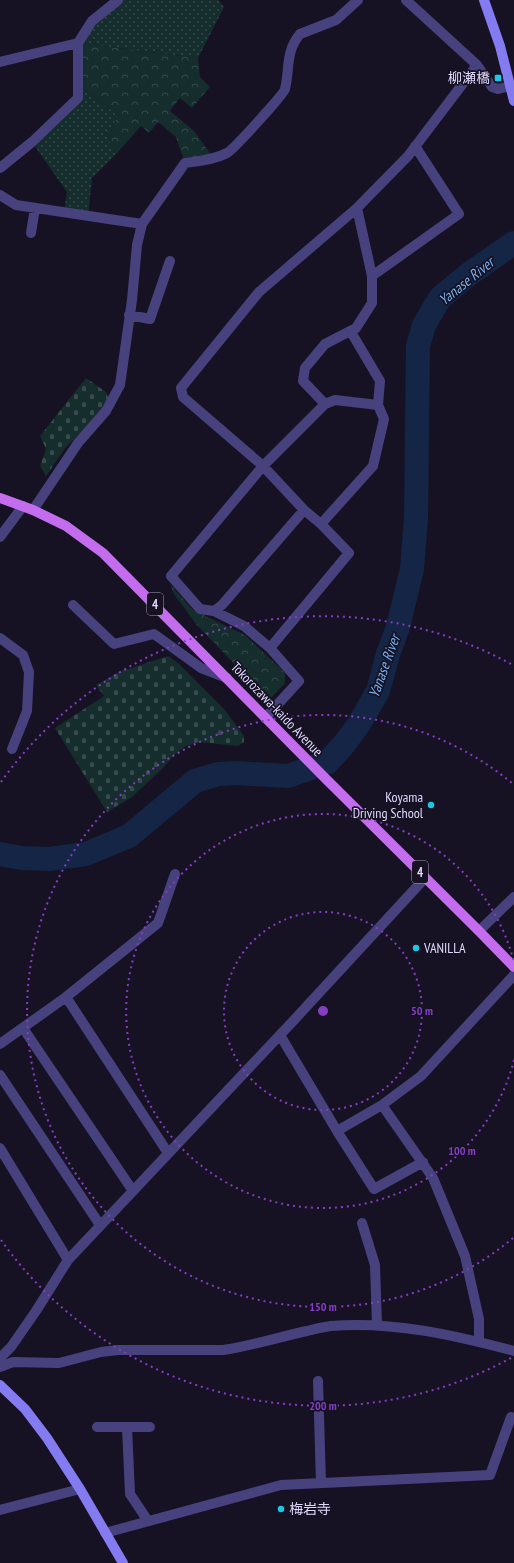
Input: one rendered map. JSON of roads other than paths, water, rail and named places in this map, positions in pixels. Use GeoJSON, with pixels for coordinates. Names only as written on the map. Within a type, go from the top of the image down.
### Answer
{"type":"FeatureCollection","features":[{"type":"Feature","properties":{"kind":"main road","name":"Tokorozawa-kaido Avenue"},"geometry":{"type":"LineString","coordinates":[[0,498],[33,510],[66,526],[103,553],[265,718],[514,967]]}},
{"type":"Feature","properties":{"kind":"street"},"geometry":{"type":"LineString","coordinates":[[0,168],[32,142],[78,98],[78,42],[92,21],[118,0]]}},
{"type":"Feature","properties":{"kind":"street"},"geometry":{"type":"LineString","coordinates":[[33,510],[78,443],[106,411],[120,385],[132,300],[137,245],[142,224],[185,163],[214,159],[228,152],[285,91],[288,55],[300,34],[311,28],[336,20],[358,0]]}},
{"type":"Feature","properties":{"kind":"street"},"geometry":{"type":"LineString","coordinates":[[406,0],[477,65],[492,87],[498,89],[511,86]]}},
{"type":"Feature","properties":{"kind":"street"},"geometry":{"type":"LineString","coordinates":[[484,0],[500,46],[514,101]]}},
{"type":"Feature","properties":{"kind":"street"},"geometry":{"type":"LineString","coordinates":[[0,62],[78,42]]}},
{"type":"Feature","properties":{"kind":"street"},"geometry":{"type":"LineString","coordinates":[[270,648],[349,553],[321,524],[304,510],[263,466],[183,397],[181,388],[259,292],[357,208],[408,156],[477,65]]}},
{"type":"Feature","properties":{"kind":"street"},"geometry":{"type":"LineString","coordinates":[[372,276],[459,214],[415,146]]}},
{"type":"Feature","properties":{"kind":"street"},"geometry":{"type":"LineString","coordinates":[[0,195],[16,205],[142,224]]}},
{"type":"Feature","properties":{"kind":"street"},"geometry":{"type":"LineString","coordinates":[[31,233],[35,208]]}},
{"type":"Feature","properties":{"kind":"street"},"geometry":{"type":"LineString","coordinates":[[325,404],[303,381],[304,368],[325,344],[351,332],[356,328],[372,304],[372,276],[357,208]]}},
{"type":"Feature","properties":{"kind":"street"},"geometry":{"type":"LineString","coordinates":[[129,315],[150,319],[170,262]]}},
{"type":"Feature","properties":{"kind":"street"},"geometry":{"type":"LineString","coordinates":[[321,524],[373,466],[384,420],[378,405],[380,381],[351,332]]}},
{"type":"Feature","properties":{"kind":"street"},"geometry":{"type":"LineString","coordinates":[[265,718],[299,681],[270,648],[244,626],[214,611],[200,609],[171,576],[263,466],[325,404],[335,400],[378,405]]}},
{"type":"Feature","properties":{"kind":"street"},"geometry":{"type":"LineString","coordinates":[[0,537],[23,506]]}},
{"type":"Feature","properties":{"kind":"street"},"geometry":{"type":"LineString","coordinates":[[214,611],[222,605],[304,510]]}},
{"type":"Feature","properties":{"kind":"street"},"geometry":{"type":"LineString","coordinates":[[73,605],[114,644],[154,634],[201,668],[227,678]]}},
{"type":"Feature","properties":{"kind":"street"},"geometry":{"type":"LineString","coordinates":[[0,638],[23,655],[30,672],[27,711],[12,749]]}},
{"type":"Feature","properties":{"kind":"street"},"geometry":{"type":"LineString","coordinates":[[0,1044],[66,997],[158,923],[175,874]]}},
{"type":"Feature","properties":{"kind":"street"},"geometry":{"type":"LineString","coordinates":[[0,1358],[11,1347],[36,1311],[68,1260],[280,1035],[425,878]]}},
{"type":"Feature","properties":{"kind":"street"},"geometry":{"type":"LineString","coordinates":[[479,931],[514,897]]}},
{"type":"Feature","properties":{"kind":"street"},"geometry":{"type":"LineString","coordinates":[[337,1131],[382,1105],[421,1076],[514,975]]}},
{"type":"Feature","properties":{"kind":"street"},"geometry":{"type":"LineString","coordinates":[[66,997],[168,1153]]}},
{"type":"Feature","properties":{"kind":"street"},"geometry":{"type":"LineString","coordinates":[[23,1028],[133,1191]]}},
{"type":"Feature","properties":{"kind":"street"},"geometry":{"type":"LineString","coordinates":[[280,1035],[337,1131],[374,1189],[423,1162]]}},
{"type":"Feature","properties":{"kind":"street"},"geometry":{"type":"LineString","coordinates":[[0,1075],[100,1225]]}},
{"type":"Feature","properties":{"kind":"street"},"geometry":{"type":"LineString","coordinates":[[382,1105],[434,1178],[464,1256],[479,1319],[479,1341]]}},
{"type":"Feature","properties":{"kind":"street"},"geometry":{"type":"LineString","coordinates":[[0,1148],[68,1260]]}},
{"type":"Feature","properties":{"kind":"street"},"geometry":{"type":"LineString","coordinates":[[362,1223],[375,1265],[377,1325]]}},
{"type":"Feature","properties":{"kind":"street"},"geometry":{"type":"LineString","coordinates":[[0,1367],[14,1362],[59,1363],[101,1352],[118,1350],[223,1350],[329,1326],[377,1325],[406,1327],[479,1341],[514,1351]]}},
{"type":"Feature","properties":{"kind":"street"},"geometry":{"type":"LineString","coordinates":[[318,1381],[321,1483]]}},
{"type":"Feature","properties":{"kind":"street"},"geometry":{"type":"LineString","coordinates":[[0,1385],[25,1409],[43,1432],[80,1489],[123,1563]]}},
{"type":"Feature","properties":{"kind":"street"},"geometry":{"type":"LineString","coordinates":[[105,1532],[281,1485],[490,1475],[511,1417]]}},
{"type":"Feature","properties":{"kind":"street"},"geometry":{"type":"LineString","coordinates":[[97,1427],[150,1427]]}},
{"type":"Feature","properties":{"kind":"street"},"geometry":{"type":"LineString","coordinates":[[127,1427],[130,1494],[148,1521]]}},
{"type":"Feature","properties":{"kind":"street"},"geometry":{"type":"LineString","coordinates":[[0,1510],[80,1489]]}},
{"type":"Feature","properties":{"kind":"waterway","name":"Yanase River"},"geometry":{"type":"LineString","coordinates":[[0,854],[21,858],[49,859],[86,854],[129,836],[195,781],[218,774],[235,773],[288,776],[328,762],[345,743],[359,724],[378,691],[388,654],[398,627],[412,569],[416,519],[418,346],[424,325],[440,298],[469,274],[514,243]]}},
{"type":"Feature","properties":{"kind":"place","name":"柳瀬橋"},"geometry":{"type":"Point","coordinates":[498,78]}},
{"type":"Feature","properties":{"kind":"place","name":"Koyama Driving School"},"geometry":{"type":"Point","coordinates":[431,805]}},
{"type":"Feature","properties":{"kind":"place","name":"VANILLA"},"geometry":{"type":"Point","coordinates":[416,948]}},
{"type":"Feature","properties":{"kind":"place","name":"梅岩寺"},"geometry":{"type":"Point","coordinates":[281,1509]}}]}
